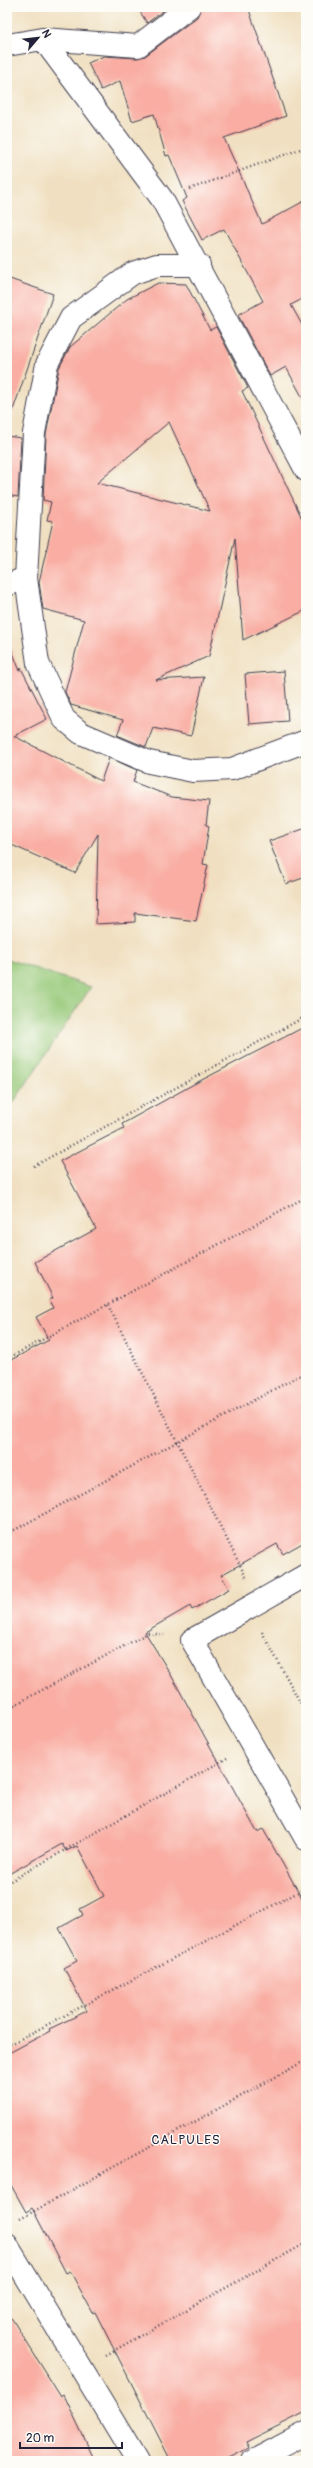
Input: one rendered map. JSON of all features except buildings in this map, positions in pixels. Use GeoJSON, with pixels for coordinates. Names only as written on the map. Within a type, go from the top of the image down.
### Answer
{"type":"FeatureCollection","features":[{"type":"Feature","properties":{"kind":"street"},"geometry":{"type":"LineString","coordinates":[[7,45],[43,39],[138,46],[189,7]]}},
{"type":"Feature","properties":{"kind":"street"},"geometry":{"type":"LineString","coordinates":[[43,39],[162,199],[199,265],[306,470]]}},
{"type":"Feature","properties":{"kind":"street"},"geometry":{"type":"LineString","coordinates":[[199,265],[157,265],[133,273],[71,318],[47,364],[34,433],[17,582],[38,663],[64,719],[81,733],[150,762],[193,771],[232,769],[306,741]]}},
{"type":"Feature","properties":{"kind":"street"},"geometry":{"type":"LineString","coordinates":[[306,1575],[192,1640],[306,1839]]}},
{"type":"Feature","properties":{"kind":"street"},"geometry":{"type":"LineString","coordinates":[[7,2245],[137,2461]]}},
{"type":"Feature","properties":{"kind":"street"},"geometry":{"type":"LineString","coordinates":[[253,2461],[306,2433]]}},
{"type":"Feature","properties":{"kind":"path"},"geometry":{"type":"LineString","coordinates":[[162,199],[306,147]]}},
{"type":"Feature","properties":{"kind":"path"},"geometry":{"type":"LineString","coordinates":[[34,1166],[306,1016]]}},
{"type":"Feature","properties":{"kind":"path"},"geometry":{"type":"LineString","coordinates":[[7,1359],[306,1197]]}},
{"type":"Feature","properties":{"kind":"path"},"geometry":{"type":"LineString","coordinates":[[108,1305],[178,1441],[254,1605],[306,1712]]}},
{"type":"Feature","properties":{"kind":"path"},"geometry":{"type":"LineString","coordinates":[[7,1534],[306,1372]]}},
{"type":"Feature","properties":{"kind":"path"},"geometry":{"type":"LineString","coordinates":[[7,1709],[148,1633],[192,1640]]}},
{"type":"Feature","properties":{"kind":"path"},"geometry":{"type":"LineString","coordinates":[[7,1883],[252,1744]]}},
{"type":"Feature","properties":{"kind":"path"},"geometry":{"type":"LineString","coordinates":[[7,2046],[306,1888]]}},
{"type":"Feature","properties":{"kind":"path"},"geometry":{"type":"LineString","coordinates":[[14,2222],[306,2060]]}},
{"type":"Feature","properties":{"kind":"path"},"geometry":{"type":"LineString","coordinates":[[82,2369],[306,2243]]}},
{"type":"Feature","properties":{"kind":"green space"},"geometry":{"type":"Polygon","coordinates":[[[7,959],[91,987],[7,1112],[7,959]]]}},
{"type":"Feature","properties":{"kind":"district","name":"CALPULES"},"geometry":{"type":"Point","coordinates":[186,2139]}}]}
